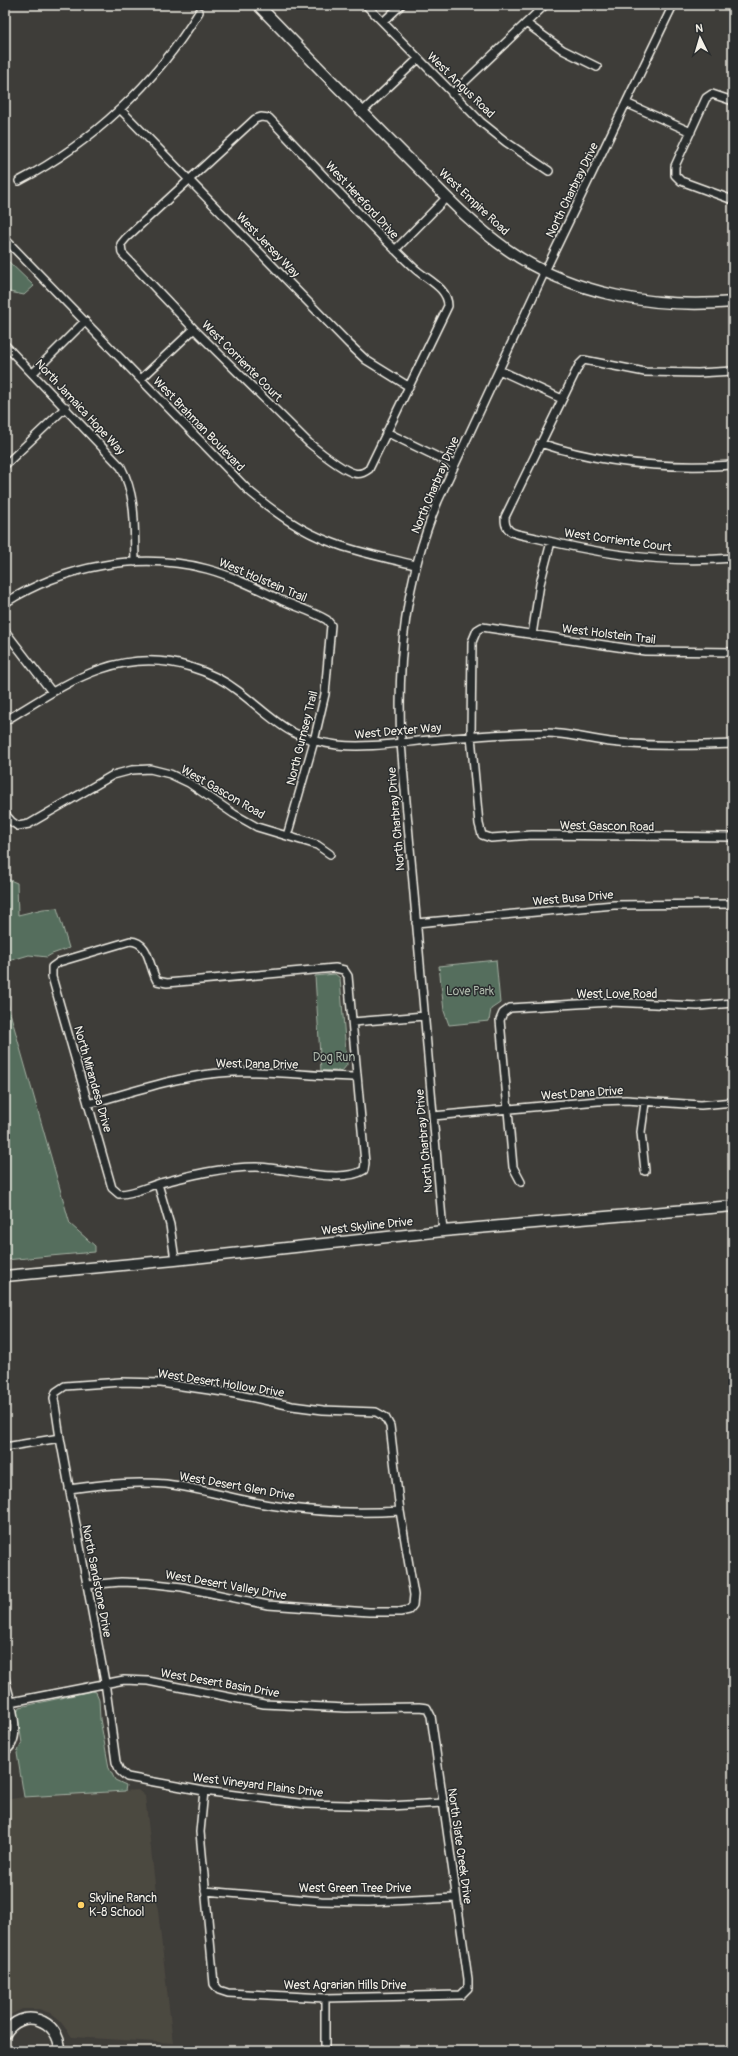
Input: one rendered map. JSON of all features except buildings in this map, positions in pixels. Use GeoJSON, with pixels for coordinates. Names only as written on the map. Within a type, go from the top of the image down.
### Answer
{"type":"FeatureCollection","features":[{"type":"Feature","properties":{"kind":"street","name":"West Empire Road"},"geometry":{"type":"LineString","coordinates":[[258,5],[362,112],[447,196],[487,234],[509,251],[545,271],[582,286],[627,298],[665,303],[714,304],[733,302]]}},
{"type":"Feature","properties":{"kind":"street","name":"West Angus Road"},"geometry":{"type":"LineString","coordinates":[[366,5],[481,122],[549,171]]}},
{"type":"Feature","properties":{"kind":"street"},"geometry":{"type":"LineString","coordinates":[[382,22],[401,5]]}},
{"type":"Feature","properties":{"kind":"street"},"geometry":{"type":"LineString","coordinates":[[452,94],[545,5]]}},
{"type":"Feature","properties":{"kind":"street","name":"North Charbray Drive"},"geometry":{"type":"LineString","coordinates":[[443,1231],[401,743],[399,696],[401,651],[407,606],[415,565],[428,525],[454,465],[545,271],[673,5]]}},
{"type":"Feature","properties":{"kind":"street"},"geometry":{"type":"LineString","coordinates":[[19,181],[62,155],[120,109],[159,70],[181,41],[198,12]]}},
{"type":"Feature","properties":{"kind":"street"},"geometry":{"type":"LineString","coordinates":[[526,23],[563,50],[597,67]]}},
{"type":"Feature","properties":{"kind":"street"},"geometry":{"type":"LineString","coordinates":[[362,112],[418,59]]}},
{"type":"Feature","properties":{"kind":"street"},"geometry":{"type":"LineString","coordinates":[[733,101],[712,94],[706,98],[675,166],[675,175],[681,181],[733,200]]}},
{"type":"Feature","properties":{"kind":"street"},"geometry":{"type":"LineString","coordinates":[[626,103],[691,132]]}},
{"type":"Feature","properties":{"kind":"street","name":"West Jersey Way"},"geometry":{"type":"LineString","coordinates":[[120,109],[348,344],[366,360],[408,386]]}},
{"type":"Feature","properties":{"kind":"street","name":"West Hereford Drive"},"geometry":{"type":"LineString","coordinates":[[189,180],[255,119],[261,117],[269,118],[395,250],[444,292],[448,299],[448,306],[408,386]]}},
{"type":"Feature","properties":{"kind":"street","name":"West Corriente Court"},"geometry":{"type":"LineString","coordinates":[[189,180],[121,244],[122,253],[194,329],[309,444],[328,458],[355,473],[364,472],[369,469],[386,432]]}},
{"type":"Feature","properties":{"kind":"street"},"geometry":{"type":"LineString","coordinates":[[395,250],[447,196]]}},
{"type":"Feature","properties":{"kind":"street","name":"West Brahman Boulevard"},"geometry":{"type":"LineString","coordinates":[[5,239],[248,490],[290,523],[333,544],[415,565]]}},
{"type":"Feature","properties":{"kind":"street"},"geometry":{"type":"LineString","coordinates":[[33,373],[85,322]]}},
{"type":"Feature","properties":{"kind":"street"},"geometry":{"type":"LineString","coordinates":[[141,380],[194,329]]}},
{"type":"Feature","properties":{"kind":"street","name":"North Jamaica Hope Way"},"geometry":{"type":"LineString","coordinates":[[5,345],[121,467],[129,482],[134,501],[135,562]]}},
{"type":"Feature","properties":{"kind":"street"},"geometry":{"type":"LineString","coordinates":[[733,371],[698,374],[645,372],[584,360],[578,365],[540,443],[612,460],[645,465],[689,467],[733,464]]}},
{"type":"Feature","properties":{"kind":"street"},"geometry":{"type":"LineString","coordinates":[[499,370],[562,399]]}},
{"type":"Feature","properties":{"kind":"street"},"geometry":{"type":"LineString","coordinates":[[408,386],[386,432],[454,465]]}},
{"type":"Feature","properties":{"kind":"street"},"geometry":{"type":"LineString","coordinates":[[5,465],[66,408]]}},
{"type":"Feature","properties":{"kind":"street","name":"West Corriente Court"},"geometry":{"type":"LineString","coordinates":[[540,443],[505,517],[505,524],[511,532],[551,542],[654,559],[690,560],[733,558]]}},
{"type":"Feature","properties":{"kind":"street"},"geometry":{"type":"LineString","coordinates":[[532,635],[540,584],[551,542]]}},
{"type":"Feature","properties":{"kind":"street","name":"West Holstein Trail"},"geometry":{"type":"LineString","coordinates":[[5,603],[43,582],[71,573],[119,562],[185,564],[230,576],[328,620]]}},
{"type":"Feature","properties":{"kind":"street","name":"North Gurnsey Trail"},"geometry":{"type":"LineString","coordinates":[[287,836],[326,694],[331,625],[328,620]]}},
{"type":"Feature","properties":{"kind":"street","name":"West Holstein Trail"},"geometry":{"type":"LineString","coordinates":[[471,736],[472,642],[476,630],[482,627],[645,651],[733,652]]}},
{"type":"Feature","properties":{"kind":"street"},"geometry":{"type":"LineString","coordinates":[[5,631],[52,692]]}},
{"type":"Feature","properties":{"kind":"street","name":"West Dexter Way"},"geometry":{"type":"LineString","coordinates":[[5,721],[52,692],[87,673],[109,665],[140,661],[175,663],[218,678],[237,690],[284,729],[314,741],[354,747],[471,736],[548,733],[611,742],[704,745],[733,744]]}},
{"type":"Feature","properties":{"kind":"street","name":"West Gascon Road"},"geometry":{"type":"LineString","coordinates":[[471,736],[479,824],[482,835],[491,838],[532,835],[733,837]]}},
{"type":"Feature","properties":{"kind":"street","name":"West Gascon Road"},"geometry":{"type":"LineString","coordinates":[[5,814],[18,826],[29,824],[113,775],[132,770],[150,769],[170,774],[189,783],[257,827],[317,844],[330,854]]}},
{"type":"Feature","properties":{"kind":"street","name":"West Busa Drive"},"geometry":{"type":"LineString","coordinates":[[416,923],[614,905],[733,904]]}},
{"type":"Feature","properties":{"kind":"street","name":"North Mirandesa Drive"},"geometry":{"type":"LineString","coordinates":[[158,1184],[129,1194],[119,1194],[112,1188],[52,977],[52,967],[59,962],[130,941],[138,941],[144,945],[152,973],[157,981],[166,983],[335,968],[344,970],[348,976],[352,1022]]}},
{"type":"Feature","properties":{"kind":"street","name":"West Love Road"},"geometry":{"type":"LineString","coordinates":[[507,1109],[500,1020],[503,1013],[510,1008],[611,1002],[698,1006],[733,1003]]}},
{"type":"Feature","properties":{"kind":"street"},"geometry":{"type":"LineString","coordinates":[[175,1260],[170,1225],[158,1184],[206,1172],[233,1168],[258,1167],[318,1175],[358,1174],[364,1170],[365,1163],[352,1022],[424,1016]]}},
{"type":"Feature","properties":{"kind":"street","name":"West Dana Drive"},"geometry":{"type":"LineString","coordinates":[[88,1104],[177,1079],[204,1074],[262,1072],[357,1077]]}},
{"type":"Feature","properties":{"kind":"street","name":"West Dana Drive"},"geometry":{"type":"LineString","coordinates":[[433,1116],[598,1101],[626,1100],[645,1103],[701,1105],[733,1102]]}},
{"type":"Feature","properties":{"kind":"street"},"geometry":{"type":"LineString","coordinates":[[645,1103],[641,1132],[645,1171]]}},
{"type":"Feature","properties":{"kind":"street"},"geometry":{"type":"LineString","coordinates":[[507,1109],[513,1167],[521,1182]]}},
{"type":"Feature","properties":{"kind":"street","name":"West Skyline Drive"},"geometry":{"type":"LineString","coordinates":[[5,1276],[175,1260],[443,1231],[733,1206]]}},
{"type":"Feature","properties":{"kind":"street","name":"West Desert Hollow Drive"},"geometry":{"type":"LineString","coordinates":[[55,1394],[65,1386],[121,1382],[161,1383],[300,1407],[323,1410],[376,1412],[385,1417],[390,1426],[400,1511]]}},
{"type":"Feature","properties":{"kind":"street","name":"North Sandstone Drive"},"geometry":{"type":"LineString","coordinates":[[55,1394],[54,1402],[60,1438],[105,1682],[116,1762],[120,1771]]}},
{"type":"Feature","properties":{"kind":"street"},"geometry":{"type":"LineString","coordinates":[[5,1447],[60,1438]]}},
{"type":"Feature","properties":{"kind":"street","name":"West Desert Glen Drive"},"geometry":{"type":"LineString","coordinates":[[69,1489],[100,1484],[166,1484],[278,1506],[340,1512],[400,1511]]}},
{"type":"Feature","properties":{"kind":"street","name":"West Desert Valley Drive"},"geometry":{"type":"LineString","coordinates":[[87,1585],[121,1582],[147,1583],[182,1588],[268,1605],[368,1612],[400,1612],[409,1610],[413,1605],[414,1594],[400,1511]]}},
{"type":"Feature","properties":{"kind":"street"},"geometry":{"type":"LineString","coordinates":[[5,1678],[15,1728],[15,1739],[8,1749]]}},
{"type":"Feature","properties":{"kind":"street","name":"West Desert Basin Drive"},"geometry":{"type":"LineString","coordinates":[[11,1702],[105,1682],[124,1680],[148,1681],[232,1698],[271,1704],[346,1708],[419,1706],[427,1708]]}},
{"type":"Feature","properties":{"kind":"street","name":"North Slate Creek Drive"},"geometry":{"type":"LineString","coordinates":[[427,1708],[431,1716],[468,1979],[468,1988]]}},
{"type":"Feature","properties":{"kind":"street","name":"West Vineyard Plains Drive"},"geometry":{"type":"LineString","coordinates":[[120,1771],[127,1777],[204,1791],[306,1804],[389,1806],[443,1803]]}},
{"type":"Feature","properties":{"kind":"street"},"geometry":{"type":"LineString","coordinates":[[204,1791],[200,1832],[205,1891]]}},
{"type":"Feature","properties":{"kind":"street","name":"West Green Tree Drive"},"geometry":{"type":"LineString","coordinates":[[205,1891],[321,1901],[368,1902],[456,1898]]}},
{"type":"Feature","properties":{"kind":"street","name":"West Agrarian Hills Drive"},"geometry":{"type":"LineString","coordinates":[[205,1891],[214,1984],[219,1990],[228,1993],[325,1998],[461,1995],[468,1988]]}},
{"type":"Feature","properties":{"kind":"street"},"geometry":{"type":"LineString","coordinates":[[325,1998],[325,2051]]}},
{"type":"Feature","properties":{"kind":"street"},"geometry":{"type":"LineString","coordinates":[[5,2034],[14,2024],[23,2020],[32,2019],[41,2021],[50,2025],[56,2032],[60,2041],[60,2050],[77,2051]]}},
{"type":"Feature","properties":{"kind":"shaded area","name":"Skyline Ranch K-8 School"},"geometry":{"type":"Polygon","coordinates":[[[138,1790],[145,1796],[173,2043],[72,2037],[60,2021],[50,2013],[39,2009],[22,2009],[5,2018],[5,1800],[24,1797],[138,1790]]]}},
{"type":"Feature","properties":{"kind":"green space"},"geometry":{"type":"Polygon","coordinates":[[[5,258],[34,286],[24,295],[5,291],[5,258]]]}},
{"type":"Feature","properties":{"kind":"green space"},"geometry":{"type":"Polygon","coordinates":[[[5,878],[17,883],[18,915],[43,909],[57,908],[69,948],[47,957],[29,955],[5,962],[5,878]]]}},
{"type":"Feature","properties":{"kind":"green space","name":"Love Park"},"geometry":{"type":"Polygon","coordinates":[[[496,960],[500,1003],[491,1009],[489,1021],[449,1025],[444,1011],[439,966],[496,960]]]}},
{"type":"Feature","properties":{"kind":"green space","name":"Dog Run"},"geometry":{"type":"Polygon","coordinates":[[[335,974],[340,978],[347,1065],[342,1071],[321,1071],[315,976],[335,974]]]}},
{"type":"Feature","properties":{"kind":"green space"},"geometry":{"type":"Polygon","coordinates":[[[5,995],[70,1224],[95,1246],[95,1252],[5,1260],[5,995]]]}},
{"type":"Feature","properties":{"kind":"green space"},"geometry":{"type":"Polygon","coordinates":[[[92,1691],[96,1692],[99,1699],[100,1719],[109,1768],[115,1780],[126,1785],[125,1791],[24,1797],[17,1753],[22,1743],[17,1712],[20,1707],[92,1691]]]}},
{"type":"Feature","properties":{"kind":"place","name":"Skyline Ranch K-8 School"},"geometry":{"type":"Point","coordinates":[81,1905]}}]}
